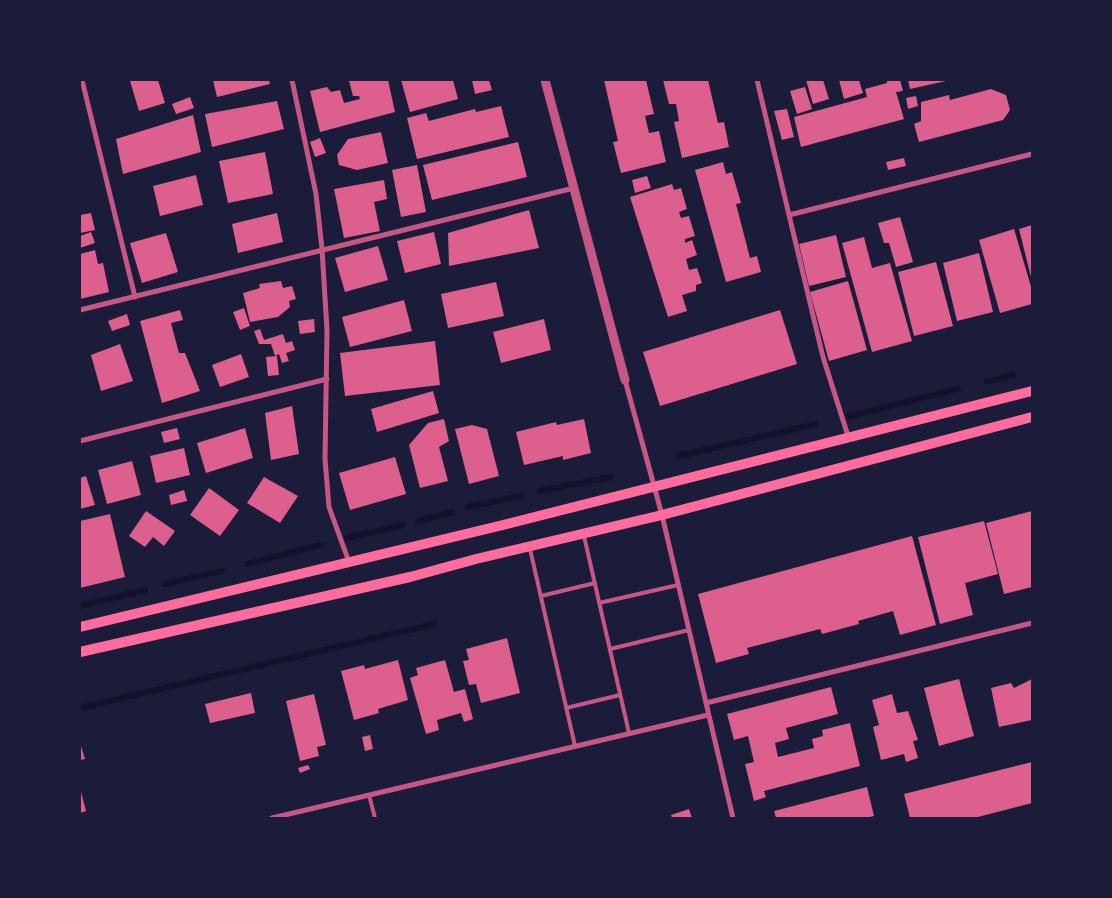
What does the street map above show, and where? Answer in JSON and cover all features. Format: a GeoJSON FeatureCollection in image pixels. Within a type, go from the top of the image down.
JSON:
{"type":"FeatureCollection","features":[{"type":"Feature","properties":{"kind":"main road"},"geometry":{"type":"LineString","coordinates":[[80,628],[849,439],[1032,391]]}},
{"type":"Feature","properties":{"kind":"main road"},"geometry":{"type":"LineString","coordinates":[[80,652],[410,577],[662,515],[1032,417]]}},
{"type":"Feature","properties":{"kind":"street"},"geometry":{"type":"LineString","coordinates":[[82,80],[135,297]]}},
{"type":"Feature","properties":{"kind":"street"},"geometry":{"type":"LineString","coordinates":[[292,80],[316,194],[322,249],[327,330],[325,459],[329,507],[348,562]]}},
{"type":"Feature","properties":{"kind":"street"},"geometry":{"type":"LineString","coordinates":[[545,80],[662,515],[732,818]]}},
{"type":"Feature","properties":{"kind":"street"},"geometry":{"type":"LineString","coordinates":[[757,80],[823,358],[849,439]]}},
{"type":"Feature","properties":{"kind":"street"},"geometry":{"type":"LineString","coordinates":[[789,215],[1032,154]]}},
{"type":"Feature","properties":{"kind":"street"},"geometry":{"type":"LineString","coordinates":[[80,310],[574,188]]}},
{"type":"Feature","properties":{"kind":"street"},"geometry":{"type":"LineString","coordinates":[[80,441],[327,379]]}},
{"type":"Feature","properties":{"kind":"street"},"geometry":{"type":"LineString","coordinates":[[706,703],[1032,623]]}},
{"type":"Feature","properties":{"kind":"street"},"geometry":{"type":"LineString","coordinates":[[272,818],[708,715]]}},
{"type":"Feature","properties":{"kind":"lane"},"geometry":{"type":"LineString","coordinates":[[584,534],[629,733]]}},
{"type":"Feature","properties":{"kind":"lane"},"geometry":{"type":"LineString","coordinates":[[529,547],[575,746]]}},
{"type":"Feature","properties":{"kind":"lane"},"geometry":{"type":"LineString","coordinates":[[540,596],[595,583]]}},
{"type":"Feature","properties":{"kind":"lane"},"geometry":{"type":"LineString","coordinates":[[599,603],[678,585]]}},
{"type":"Feature","properties":{"kind":"lane"},"geometry":{"type":"LineString","coordinates":[[610,649],[689,630]]}},
{"type":"Feature","properties":{"kind":"lane"},"geometry":{"type":"LineString","coordinates":[[566,708],[620,695]]}},
{"type":"Feature","properties":{"kind":"lane"},"geometry":{"type":"LineString","coordinates":[[369,795],[375,818]]}},
{"type":"Feature","properties":{"kind":"building"},"geometry":{"type":"Polygon","coordinates":[[[158,80],[165,103],[139,111],[130,81],[158,80]]]}},
{"type":"Feature","properties":{"kind":"building"},"geometry":{"type":"Polygon","coordinates":[[[213,80],[269,80],[270,84],[217,97],[213,80]]]}},
{"type":"Feature","properties":{"kind":"building"},"geometry":{"type":"Polygon","coordinates":[[[388,80],[395,112],[320,132],[310,91],[327,87],[331,92],[340,90],[344,103],[360,99],[359,96],[353,96],[349,81],[388,80]]]}},
{"type":"Feature","properties":{"kind":"building"},"geometry":{"type":"Polygon","coordinates":[[[401,80],[453,80],[458,99],[410,112],[401,80]]]}},
{"type":"Feature","properties":{"kind":"building"},"geometry":{"type":"Polygon","coordinates":[[[472,80],[489,80],[492,90],[475,94],[472,80]]]}},
{"type":"Feature","properties":{"kind":"building"},"geometry":{"type":"Polygon","coordinates":[[[604,80],[646,80],[654,114],[645,116],[649,133],[659,131],[666,162],[621,173],[613,142],[618,141],[604,80]]]}},
{"type":"Feature","properties":{"kind":"building"},"geometry":{"type":"Polygon","coordinates":[[[663,80],[708,80],[718,123],[724,122],[729,147],[682,158],[674,122],[679,121],[676,104],[669,104],[663,80]]]}},
{"type":"Feature","properties":{"kind":"building"},"geometry":{"type":"Polygon","coordinates":[[[806,80],[823,80],[829,99],[813,104],[806,80]]]}},
{"type":"Feature","properties":{"kind":"building"},"geometry":{"type":"Polygon","coordinates":[[[839,80],[859,80],[863,93],[844,99],[839,80]]]}},
{"type":"Feature","properties":{"kind":"building"},"geometry":{"type":"Polygon","coordinates":[[[887,80],[900,80],[903,91],[896,92],[904,119],[801,147],[794,117],[867,97],[865,89],[887,83],[887,80]]]}},
{"type":"Feature","properties":{"kind":"building"},"geometry":{"type":"Polygon","coordinates":[[[908,80],[946,80],[946,81],[910,89],[908,80]]]}},
{"type":"Feature","properties":{"kind":"building"},"geometry":{"type":"Polygon","coordinates":[[[805,87],[812,109],[797,114],[790,91],[805,87]]]}},
{"type":"Feature","properties":{"kind":"building"},"geometry":{"type":"Polygon","coordinates":[[[991,89],[1006,95],[1010,110],[1003,120],[919,142],[914,124],[921,121],[921,102],[949,95],[950,100],[991,89]]]}},
{"type":"Feature","properties":{"kind":"building"},"geometry":{"type":"Polygon","coordinates":[[[916,96],[918,106],[908,109],[906,98],[916,96]]]}},
{"type":"Feature","properties":{"kind":"building"},"geometry":{"type":"Polygon","coordinates":[[[190,97],[194,108],[176,114],[172,104],[190,97]]]}},
{"type":"Feature","properties":{"kind":"building"},"geometry":{"type":"Polygon","coordinates":[[[277,101],[284,129],[212,147],[205,114],[277,101]]]}},
{"type":"Feature","properties":{"kind":"building"},"geometry":{"type":"Polygon","coordinates":[[[501,106],[509,137],[417,159],[407,118],[426,113],[429,121],[475,109],[476,112],[501,106]]]}},
{"type":"Feature","properties":{"kind":"building"},"geometry":{"type":"Polygon","coordinates":[[[787,109],[794,137],[782,140],[774,111],[787,109]]]}},
{"type":"Feature","properties":{"kind":"building"},"geometry":{"type":"Polygon","coordinates":[[[193,115],[201,152],[123,174],[116,139],[193,115]]]}},
{"type":"Feature","properties":{"kind":"building"},"geometry":{"type":"Polygon","coordinates":[[[381,132],[388,163],[357,170],[339,165],[337,155],[348,139],[381,132]]]}},
{"type":"Feature","properties":{"kind":"building"},"geometry":{"type":"Polygon","coordinates":[[[320,138],[326,153],[315,157],[310,142],[320,138]]]}},
{"type":"Feature","properties":{"kind":"building"},"geometry":{"type":"Polygon","coordinates":[[[518,142],[527,177],[432,200],[423,165],[518,142]]]}},
{"type":"Feature","properties":{"kind":"building"},"geometry":{"type":"Polygon","coordinates":[[[265,152],[273,194],[228,203],[219,161],[265,152]]]}},
{"type":"Feature","properties":{"kind":"building"},"geometry":{"type":"Polygon","coordinates":[[[904,158],[906,166],[888,170],[886,162],[904,158]]]}},
{"type":"Feature","properties":{"kind":"building"},"geometry":{"type":"Polygon","coordinates":[[[723,162],[726,174],[732,172],[741,203],[736,204],[750,258],[757,256],[761,272],[726,282],[695,170],[723,162]]]}},
{"type":"Feature","properties":{"kind":"building"},"geometry":{"type":"Polygon","coordinates":[[[417,165],[426,212],[401,217],[392,170],[417,165]]]}},
{"type":"Feature","properties":{"kind":"building"},"geometry":{"type":"Polygon","coordinates":[[[196,175],[203,205],[160,216],[153,186],[196,175]]]}},
{"type":"Feature","properties":{"kind":"building"},"geometry":{"type":"Polygon","coordinates":[[[647,176],[651,188],[635,193],[632,180],[647,176]]]}},
{"type":"Feature","properties":{"kind":"building"},"geometry":{"type":"Polygon","coordinates":[[[384,180],[387,199],[374,202],[380,231],[344,238],[334,189],[384,180]]]}},
{"type":"Feature","properties":{"kind":"building"},"geometry":{"type":"Polygon","coordinates":[[[672,184],[674,190],[681,188],[687,209],[679,212],[681,218],[689,216],[695,236],[685,239],[685,243],[692,240],[697,255],[686,259],[689,270],[697,268],[702,283],[696,285],[696,291],[682,295],[687,311],[668,317],[630,197],[672,184]]]}},
{"type":"Feature","properties":{"kind":"building"},"geometry":{"type":"Polygon","coordinates":[[[529,210],[539,248],[449,266],[448,233],[529,210]]]}},
{"type":"Feature","properties":{"kind":"building"},"geometry":{"type":"Polygon","coordinates":[[[91,213],[95,230],[80,233],[80,215],[91,213]]]}},
{"type":"Feature","properties":{"kind":"building"},"geometry":{"type":"Polygon","coordinates":[[[277,213],[283,242],[238,253],[232,224],[277,213]]]}},
{"type":"Feature","properties":{"kind":"building"},"geometry":{"type":"Polygon","coordinates":[[[900,217],[913,262],[896,267],[889,243],[884,243],[878,223],[900,217]]]}},
{"type":"Feature","properties":{"kind":"building"},"geometry":{"type":"Polygon","coordinates":[[[1032,225],[1032,277],[1031,277],[1019,229],[1032,225]]]}},
{"type":"Feature","properties":{"kind":"building"},"geometry":{"type":"Polygon","coordinates":[[[1014,229],[1032,290],[1032,304],[1000,313],[979,240],[1014,229]]]}},
{"type":"Feature","properties":{"kind":"building"},"geometry":{"type":"Polygon","coordinates":[[[91,232],[95,243],[80,248],[80,236],[91,232]]]}},
{"type":"Feature","properties":{"kind":"building"},"geometry":{"type":"Polygon","coordinates":[[[434,232],[441,264],[405,273],[397,241],[434,232]]]}},
{"type":"Feature","properties":{"kind":"building"},"geometry":{"type":"Polygon","coordinates":[[[166,233],[178,272],[142,283],[130,243],[166,233]]]}},
{"type":"Feature","properties":{"kind":"building"},"geometry":{"type":"Polygon","coordinates":[[[836,235],[846,277],[809,286],[799,244],[836,235]]]}},
{"type":"Feature","properties":{"kind":"building"},"geometry":{"type":"Polygon","coordinates":[[[864,237],[872,268],[890,263],[912,341],[872,352],[842,243],[864,237]]]}},
{"type":"Feature","properties":{"kind":"building"},"geometry":{"type":"Polygon","coordinates":[[[378,246],[388,280],[345,292],[335,258],[378,246]]]}},
{"type":"Feature","properties":{"kind":"building"},"geometry":{"type":"Polygon","coordinates":[[[95,250],[98,264],[103,263],[109,292],[80,299],[80,254],[95,250]]]}},
{"type":"Feature","properties":{"kind":"building"},"geometry":{"type":"Polygon","coordinates":[[[979,253],[993,312],[957,321],[943,263],[979,253]]]}},
{"type":"Feature","properties":{"kind":"building"},"geometry":{"type":"Polygon","coordinates":[[[936,262],[953,326],[914,336],[898,272],[936,262]]]}},
{"type":"Feature","properties":{"kind":"building"},"geometry":{"type":"Polygon","coordinates":[[[281,281],[283,288],[292,286],[296,299],[289,301],[290,307],[278,317],[250,322],[243,293],[260,288],[259,284],[281,281]]]}},
{"type":"Feature","properties":{"kind":"building"},"geometry":{"type":"Polygon","coordinates":[[[848,281],[867,350],[829,361],[810,292],[848,281]]]}},
{"type":"Feature","properties":{"kind":"building"},"geometry":{"type":"Polygon","coordinates":[[[496,282],[504,316],[448,328],[441,294],[496,282]]]}},
{"type":"Feature","properties":{"kind":"building"},"geometry":{"type":"Polygon","coordinates":[[[404,300],[412,331],[350,347],[342,317],[404,300]]]}},
{"type":"Feature","properties":{"kind":"building"},"geometry":{"type":"Polygon","coordinates":[[[244,308],[250,326],[240,330],[233,312],[244,308]]]}},
{"type":"Feature","properties":{"kind":"building"},"geometry":{"type":"Polygon","coordinates":[[[180,310],[183,320],[171,323],[179,353],[185,353],[200,391],[162,403],[140,321],[180,310]]]}},
{"type":"Feature","properties":{"kind":"building"},"geometry":{"type":"Polygon","coordinates":[[[780,310],[797,364],[660,406],[643,352],[780,310]]]}},
{"type":"Feature","properties":{"kind":"building"},"geometry":{"type":"Polygon","coordinates":[[[127,314],[130,325],[112,331],[108,321],[127,314]]]}},
{"type":"Feature","properties":{"kind":"building"},"geometry":{"type":"Polygon","coordinates":[[[314,319],[315,332],[300,334],[298,321],[314,319]]]}},
{"type":"Feature","properties":{"kind":"building"},"geometry":{"type":"Polygon","coordinates":[[[544,319],[551,350],[501,363],[493,332],[544,319]]]}},
{"type":"Feature","properties":{"kind":"building"},"geometry":{"type":"Polygon","coordinates":[[[260,329],[264,340],[283,334],[286,343],[292,341],[295,350],[286,353],[289,361],[282,363],[279,354],[275,356],[271,344],[259,344],[254,331],[260,329]]]}},
{"type":"Feature","properties":{"kind":"building"},"geometry":{"type":"Polygon","coordinates":[[[435,341],[440,385],[345,396],[340,353],[435,341]]]}},
{"type":"Feature","properties":{"kind":"building"},"geometry":{"type":"Polygon","coordinates":[[[120,344],[133,381],[101,391],[91,355],[120,344]]]}},
{"type":"Feature","properties":{"kind":"building"},"geometry":{"type":"Polygon","coordinates":[[[241,354],[249,377],[220,387],[212,365],[241,354]]]}},
{"type":"Feature","properties":{"kind":"building"},"geometry":{"type":"Polygon","coordinates":[[[277,356],[279,375],[268,376],[266,357],[277,356]]]}},
{"type":"Feature","properties":{"kind":"building"},"geometry":{"type":"Polygon","coordinates":[[[433,391],[439,413],[377,432],[371,409],[433,391]]]}},
{"type":"Feature","properties":{"kind":"building"},"geometry":{"type":"Polygon","coordinates":[[[292,406],[299,454],[271,460],[265,413],[292,406]]]}},
{"type":"Feature","properties":{"kind":"building"},"geometry":{"type":"Polygon","coordinates":[[[444,419],[449,441],[439,447],[448,481],[420,488],[409,445],[428,423],[444,419]]]}},
{"type":"Feature","properties":{"kind":"building"},"geometry":{"type":"Polygon","coordinates":[[[584,419],[591,453],[563,460],[563,456],[524,465],[516,432],[556,422],[557,425],[584,419]]]}},
{"type":"Feature","properties":{"kind":"building"},"geometry":{"type":"Polygon","coordinates":[[[472,425],[487,429],[499,476],[469,484],[455,429],[472,425]]]}},
{"type":"Feature","properties":{"kind":"building"},"geometry":{"type":"Polygon","coordinates":[[[177,428],[180,439],[164,443],[161,432],[177,428]]]}},
{"type":"Feature","properties":{"kind":"building"},"geometry":{"type":"Polygon","coordinates":[[[245,428],[253,458],[206,473],[197,443],[245,428]]]}},
{"type":"Feature","properties":{"kind":"building"},"geometry":{"type":"Polygon","coordinates":[[[184,448],[190,475],[156,483],[150,456],[184,448]]]}},
{"type":"Feature","properties":{"kind":"building"},"geometry":{"type":"Polygon","coordinates":[[[395,457],[406,494],[350,510],[339,473],[395,457]]]}},
{"type":"Feature","properties":{"kind":"building"},"geometry":{"type":"Polygon","coordinates":[[[132,461],[141,495],[107,504],[98,470],[132,461]]]}},
{"type":"Feature","properties":{"kind":"building"},"geometry":{"type":"Polygon","coordinates":[[[86,476],[95,505],[80,509],[80,478],[86,476]]]}},
{"type":"Feature","properties":{"kind":"building"},"geometry":{"type":"Polygon","coordinates":[[[264,477],[298,496],[280,523],[247,503],[264,477]]]}},
{"type":"Feature","properties":{"kind":"building"},"geometry":{"type":"Polygon","coordinates":[[[209,488],[239,510],[220,536],[190,515],[209,488]]]}},
{"type":"Feature","properties":{"kind":"building"},"geometry":{"type":"Polygon","coordinates":[[[184,490],[187,501],[171,505],[169,495],[184,490]]]}},
{"type":"Feature","properties":{"kind":"building"},"geometry":{"type":"Polygon","coordinates":[[[146,511],[175,531],[164,546],[153,537],[145,547],[129,536],[146,511]]]}},
{"type":"Feature","properties":{"kind":"building"},"geometry":{"type":"Polygon","coordinates":[[[1032,511],[1032,587],[1004,594],[986,523],[1032,511]]]}},
{"type":"Feature","properties":{"kind":"building"},"geometry":{"type":"Polygon","coordinates":[[[110,514],[125,577],[80,588],[80,521],[110,514]]]}},
{"type":"Feature","properties":{"kind":"building"},"geometry":{"type":"Polygon","coordinates":[[[984,521],[998,574],[965,583],[973,615],[940,624],[918,537],[984,521]]]}},
{"type":"Feature","properties":{"kind":"building"},"geometry":{"type":"Polygon","coordinates":[[[912,536],[936,625],[900,635],[893,611],[858,621],[859,624],[822,634],[820,629],[747,648],[749,654],[716,663],[698,594],[912,536]]]}},
{"type":"Feature","properties":{"kind":"building"},"geometry":{"type":"Polygon","coordinates":[[[507,638],[520,693],[481,703],[476,684],[469,685],[463,661],[469,660],[466,649],[507,638]]]}},
{"type":"Feature","properties":{"kind":"building"},"geometry":{"type":"Polygon","coordinates":[[[398,660],[408,700],[378,709],[379,713],[354,720],[341,671],[364,665],[365,669],[398,660]]]}},
{"type":"Feature","properties":{"kind":"building"},"geometry":{"type":"Polygon","coordinates":[[[445,660],[454,692],[465,689],[473,719],[464,722],[461,713],[437,720],[439,730],[426,734],[410,678],[418,675],[416,668],[445,660]]]}},
{"type":"Feature","properties":{"kind":"building"},"geometry":{"type":"Polygon","coordinates":[[[959,679],[974,736],[939,746],[924,688],[959,679]]]}},
{"type":"Feature","properties":{"kind":"building"},"geometry":{"type":"Polygon","coordinates":[[[1032,679],[1032,720],[999,727],[991,688],[1011,683],[1014,688],[1032,679]]]}},
{"type":"Feature","properties":{"kind":"building"},"geometry":{"type":"Polygon","coordinates":[[[831,687],[838,714],[786,728],[789,739],[775,743],[778,757],[814,748],[812,739],[823,736],[822,730],[850,723],[860,766],[764,791],[766,797],[754,801],[745,764],[754,762],[748,736],[734,740],[727,714],[831,687]]]}},
{"type":"Feature","properties":{"kind":"building"},"geometry":{"type":"Polygon","coordinates":[[[251,693],[255,713],[210,723],[205,704],[251,693]]]}},
{"type":"Feature","properties":{"kind":"building"},"geometry":{"type":"Polygon","coordinates":[[[314,694],[326,745],[317,747],[319,756],[300,761],[286,701],[314,694]]]}},
{"type":"Feature","properties":{"kind":"building"},"geometry":{"type":"Polygon","coordinates":[[[892,694],[897,713],[908,711],[918,740],[913,741],[918,758],[906,762],[904,754],[881,760],[873,727],[879,725],[872,700],[892,694]]]}},
{"type":"Feature","properties":{"kind":"building"},"geometry":{"type":"Polygon","coordinates":[[[370,735],[373,749],[365,751],[362,737],[370,735]]]}},
{"type":"Feature","properties":{"kind":"building"},"geometry":{"type":"Polygon","coordinates":[[[80,743],[85,759],[80,760],[80,743]]]}},
{"type":"Feature","properties":{"kind":"building"},"geometry":{"type":"Polygon","coordinates":[[[1032,762],[1032,803],[974,818],[910,818],[904,794],[1032,762]]]}},
{"type":"Feature","properties":{"kind":"building"},"geometry":{"type":"Polygon","coordinates":[[[308,765],[310,769],[300,773],[298,768],[308,765]]]}},
{"type":"Feature","properties":{"kind":"building"},"geometry":{"type":"Polygon","coordinates":[[[867,787],[874,816],[865,818],[776,818],[774,811],[867,787]]]}},
{"type":"Feature","properties":{"kind":"building"},"geometry":{"type":"Polygon","coordinates":[[[80,788],[86,811],[80,813],[80,788]]]}},
{"type":"Feature","properties":{"kind":"building"},"geometry":{"type":"Polygon","coordinates":[[[689,809],[692,818],[672,818],[671,815],[689,809]]]}},
{"type":"Feature","properties":{"kind":"waterway"},"geometry":{"type":"LineString","coordinates":[[987,382],[1013,375]]}},
{"type":"Feature","properties":{"kind":"waterway"},"geometry":{"type":"LineString","coordinates":[[847,417],[958,389]]}},
{"type":"Feature","properties":{"kind":"waterway"},"geometry":{"type":"LineString","coordinates":[[679,456],[816,424]]}},
{"type":"Feature","properties":{"kind":"waterway"},"geometry":{"type":"LineString","coordinates":[[540,491],[611,477]]}},
{"type":"Feature","properties":{"kind":"waterway"},"geometry":{"type":"LineString","coordinates":[[468,507],[521,496]]}},
{"type":"Feature","properties":{"kind":"waterway"},"geometry":{"type":"LineString","coordinates":[[418,521],[452,512]]}},
{"type":"Feature","properties":{"kind":"waterway"},"geometry":{"type":"LineString","coordinates":[[347,538],[403,525]]}},
{"type":"Feature","properties":{"kind":"waterway"},"geometry":{"type":"LineString","coordinates":[[247,564],[320,545]]}},
{"type":"Feature","properties":{"kind":"waterway"},"geometry":{"type":"LineString","coordinates":[[165,584],[222,571]]}},
{"type":"Feature","properties":{"kind":"waterway"},"geometry":{"type":"LineString","coordinates":[[80,606],[145,590]]}},
{"type":"Feature","properties":{"kind":"waterway"},"geometry":{"type":"LineString","coordinates":[[80,708],[434,624]]}}]}
